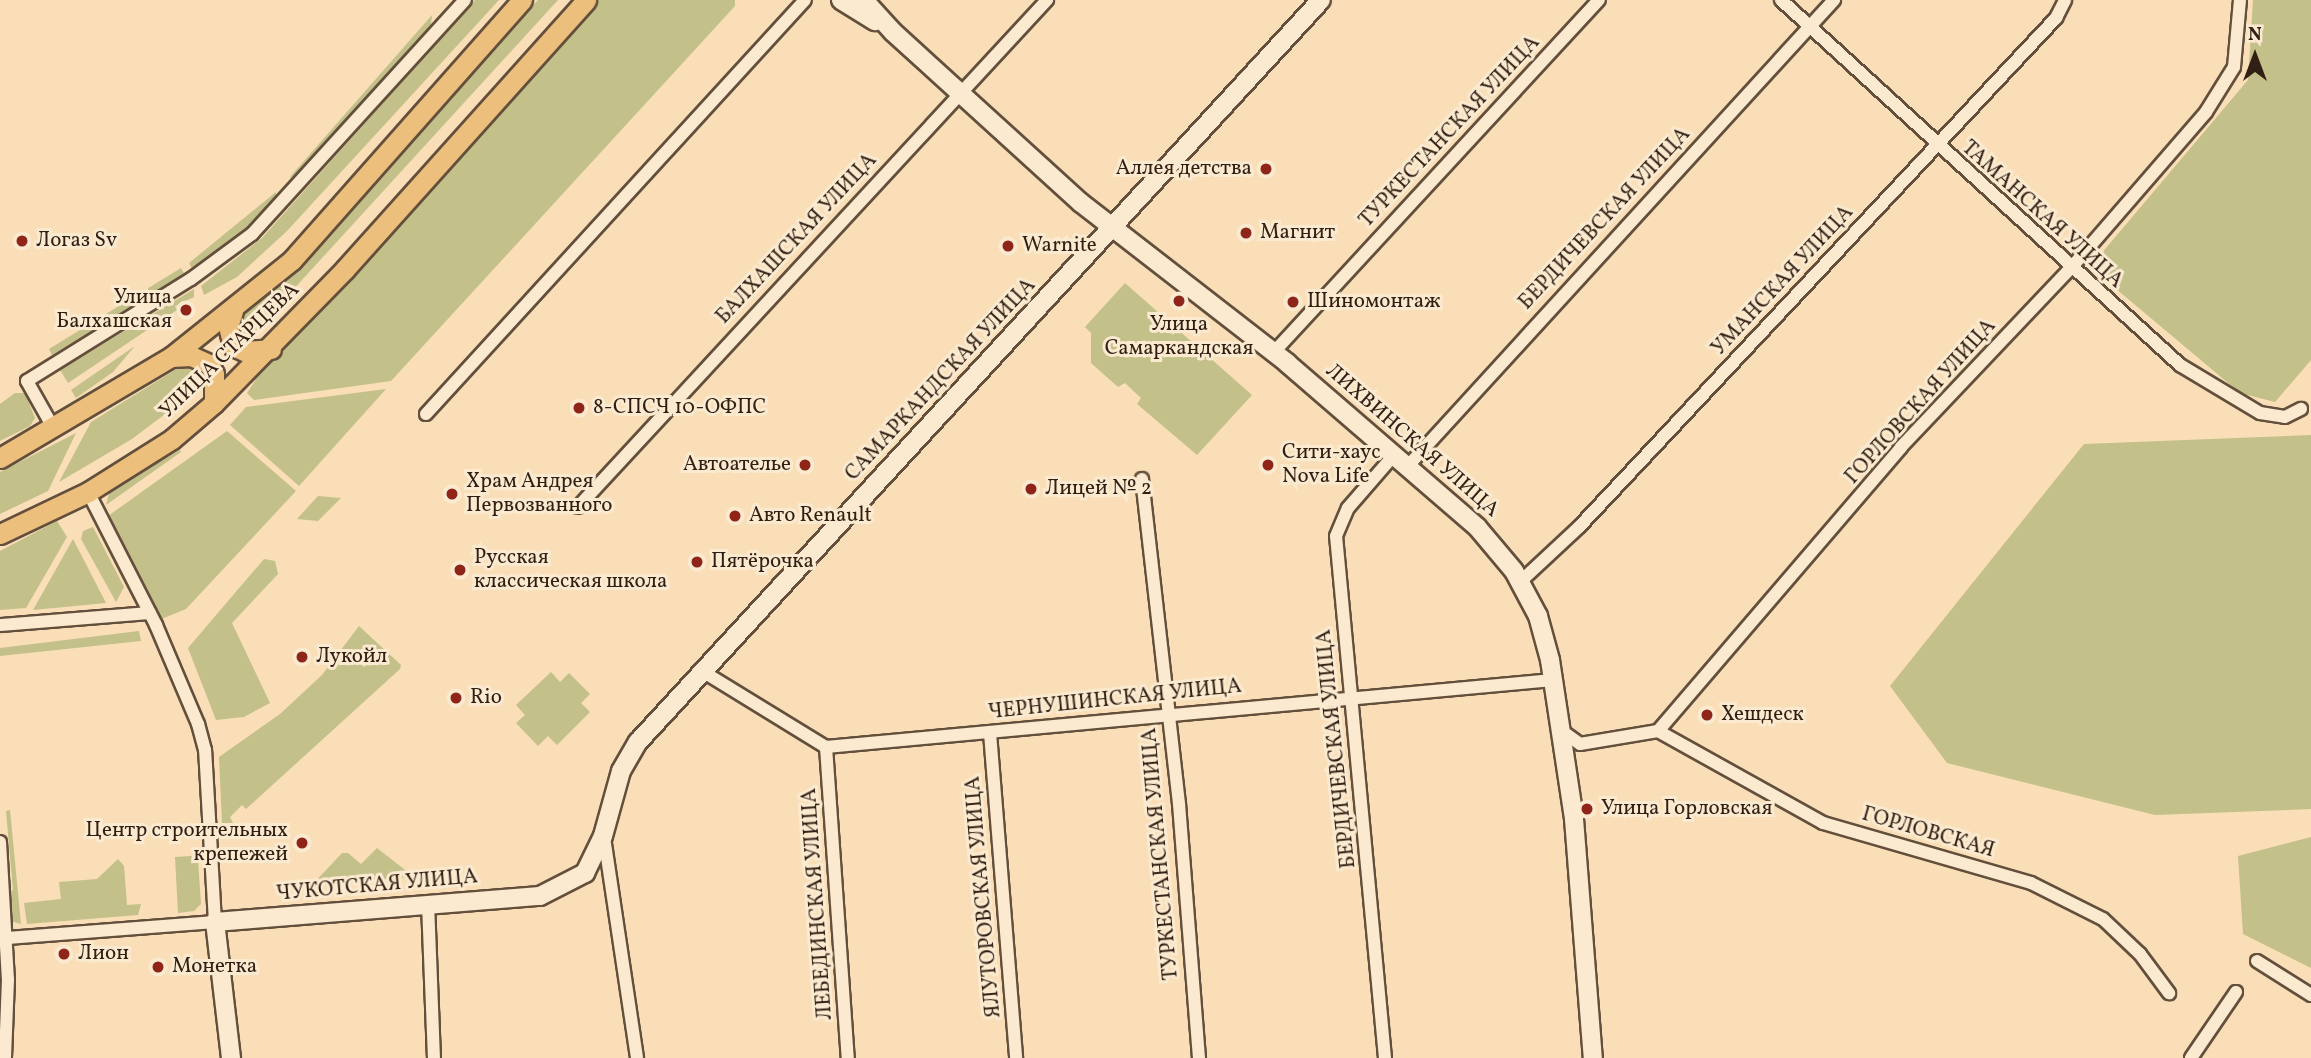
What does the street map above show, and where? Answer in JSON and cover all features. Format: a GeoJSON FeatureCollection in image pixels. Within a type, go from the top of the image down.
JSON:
{"type":"FeatureCollection","features":[{"type":"Feature","properties":{"kind":"main road","name":"УЛИЦА СТАРЦЕВА"},"geometry":{"type":"LineString","coordinates":[[0,458],[54,429],[172,357],[233,311],[292,260],[522,0]]}},
{"type":"Feature","properties":{"kind":"main road","name":"УЛИЦА СТАРЦЕВА"},"geometry":{"type":"LineString","coordinates":[[0,534],[88,492],[172,439],[214,403],[271,348],[586,0]]}},
{"type":"Feature","properties":{"kind":"main road"},"geometry":{"type":"LineString","coordinates":[[841,0],[893,32]]}},
{"type":"Feature","properties":{"kind":"main road"},"geometry":{"type":"LineString","coordinates":[[864,0],[893,32]]}},
{"type":"Feature","properties":{"kind":"main road","name":"САМАРКАНДСКАЯ УЛИЦА"},"geometry":{"type":"LineString","coordinates":[[650,729],[1321,0]]}},
{"type":"Feature","properties":{"kind":"main road","name":"ЛИХВИНСКАЯ УЛИЦА"},"geometry":{"type":"LineString","coordinates":[[893,32],[1112,227],[1274,352],[1401,461],[1486,536],[1521,581],[1542,629],[1553,680],[1558,728],[1573,811],[1593,1058]]}},
{"type":"Feature","properties":{"kind":"main road"},"geometry":{"type":"LineString","coordinates":[[233,311],[228,326],[233,346],[244,351],[271,348]]}},
{"type":"Feature","properties":{"kind":"main road"},"geometry":{"type":"LineString","coordinates":[[172,357],[191,356],[209,364],[214,374],[214,403]]}},
{"type":"Feature","properties":{"kind":"main road","name":"ЧУКОТСКАЯ УЛИЦА"},"geometry":{"type":"LineString","coordinates":[[215,922],[540,896],[585,873],[604,836],[621,771],[650,729]]}},
{"type":"Feature","properties":{"kind":"main road"},"geometry":{"type":"LineString","coordinates":[[215,922],[231,1058]]}},
{"type":"Feature","properties":{"kind":"street"},"geometry":{"type":"LineString","coordinates":[[54,429],[27,381],[191,279],[252,234],[465,0]]}},
{"type":"Feature","properties":{"kind":"street"},"geometry":{"type":"LineString","coordinates":[[426,414],[805,0]]}},
{"type":"Feature","properties":{"kind":"street","name":"БАЛХАШСКАЯ УЛИЦА"},"geometry":{"type":"LineString","coordinates":[[578,507],[1047,0]]}},
{"type":"Feature","properties":{"kind":"street","name":"ТУРКЕСТАНСКАЯ УЛИЦА"},"geometry":{"type":"LineString","coordinates":[[1274,352],[1598,0]]}},
{"type":"Feature","properties":{"kind":"street","name":"ТАМАНСКАЯ УЛИЦА"},"geometry":{"type":"LineString","coordinates":[[1781,0],[1936,146],[2179,365],[2260,413],[2285,416],[2301,409]]}},
{"type":"Feature","properties":{"kind":"street","name":"БЕРДИЧЕВСКАЯ УЛИЦА"},"geometry":{"type":"LineString","coordinates":[[1385,1058],[1336,536],[1348,508],[1401,461],[1834,0]]}},
{"type":"Feature","properties":{"kind":"street","name":"УМАНСКАЯ УЛИЦА"},"geometry":{"type":"LineString","coordinates":[[1521,581],[1579,527],[2056,18],[2065,0]]}},
{"type":"Feature","properties":{"kind":"street","name":"ГОРЛОВСКАЯ УЛИЦА"},"geometry":{"type":"LineString","coordinates":[[1658,731],[1901,447],[2071,268],[2206,111],[2234,67],[2240,0]]}},
{"type":"Feature","properties":{"kind":"street","name":"ТУРКЕСТАНСКАЯ УЛИЦА"},"geometry":{"type":"LineString","coordinates":[[1142,479],[1199,1058]]}},
{"type":"Feature","properties":{"kind":"street"},"geometry":{"type":"LineString","coordinates":[[88,492],[150,612],[205,750],[215,922]]}},
{"type":"Feature","properties":{"kind":"street"},"geometry":{"type":"LineString","coordinates":[[0,625],[150,612]]}},
{"type":"Feature","properties":{"kind":"street"},"geometry":{"type":"LineString","coordinates":[[702,671],[826,747]]}},
{"type":"Feature","properties":{"kind":"street","name":"ЧЕРНУШИНСКАЯ УЛИЦА"},"geometry":{"type":"LineString","coordinates":[[826,747],[990,733],[1167,713],[1553,680]]}},
{"type":"Feature","properties":{"kind":"street"},"geometry":{"type":"LineString","coordinates":[[1558,728],[1580,744],[1658,731]]}},
{"type":"Feature","properties":{"kind":"street","name":"ГОРЛОВСКАЯ"},"geometry":{"type":"LineString","coordinates":[[1658,731],[1823,823],[2031,883],[2103,919],[2140,954],[2169,993]]}},
{"type":"Feature","properties":{"kind":"street","name":"ЯЛУТОРОВСКАЯ УЛИЦА"},"geometry":{"type":"LineString","coordinates":[[990,733],[1016,1058]]}},
{"type":"Feature","properties":{"kind":"street","name":"ЛЕБЕДИНСКАЯ УЛИЦА"},"geometry":{"type":"LineString","coordinates":[[826,747],[848,1058]]}},
{"type":"Feature","properties":{"kind":"street"},"geometry":{"type":"LineString","coordinates":[[604,836],[638,1058]]}},
{"type":"Feature","properties":{"kind":"street"},"geometry":{"type":"LineString","coordinates":[[0,842],[3,924],[7,938],[5,1058]]}},
{"type":"Feature","properties":{"kind":"street"},"geometry":{"type":"LineString","coordinates":[[428,903],[434,1058]]}},
{"type":"Feature","properties":{"kind":"street","name":"ЧУКОТСКАЯ УЛИЦА"},"geometry":{"type":"LineString","coordinates":[[7,938],[215,922]]}},
{"type":"Feature","properties":{"kind":"street"},"geometry":{"type":"LineString","coordinates":[[2257,961],[2311,995]]}},
{"type":"Feature","properties":{"kind":"street"},"geometry":{"type":"LineString","coordinates":[[2191,1058],[2236,992]]}},
{"type":"Feature","properties":{"kind":"shaded area"},"geometry":{"type":"Polygon","coordinates":[[[475,0],[499,0],[287,231],[237,277],[204,295],[201,286],[262,238],[475,0]]]}},
{"type":"Feature","properties":{"kind":"shaded area"},"geometry":{"type":"Polygon","coordinates":[[[538,0],[558,0],[248,339],[237,335],[234,320],[334,225],[538,0]]]}},
{"type":"Feature","properties":{"kind":"shaded area"},"geometry":{"type":"Polygon","coordinates":[[[597,0],[735,0],[735,6],[391,381],[254,400],[247,393],[271,356],[597,0]]]}},
{"type":"Feature","properties":{"kind":"shaded area"},"geometry":{"type":"Polygon","coordinates":[[[2253,0],[2311,0],[2311,360],[2275,402],[2240,393],[2090,267],[2248,80],[2253,0]]]}},
{"type":"Feature","properties":{"kind":"shaded area"},"geometry":{"type":"Polygon","coordinates":[[[432,15],[431,25],[303,171],[289,178],[432,15]]]}},
{"type":"Feature","properties":{"kind":"shaded area"},"geometry":{"type":"Polygon","coordinates":[[[276,192],[276,200],[260,217],[193,270],[189,263],[276,192]]]}},
{"type":"Feature","properties":{"kind":"shaded area"},"geometry":{"type":"Polygon","coordinates":[[[181,268],[185,275],[52,355],[49,349],[181,268]]]}},
{"type":"Feature","properties":{"kind":"shaded area"},"geometry":{"type":"Polygon","coordinates":[[[1125,283],[1252,395],[1197,455],[1137,404],[1141,398],[1125,383],[1118,387],[1091,363],[1091,333],[1085,327],[1125,283]]]}},
{"type":"Feature","properties":{"kind":"shaded area"},"geometry":{"type":"Polygon","coordinates":[[[194,289],[194,297],[175,306],[177,310],[68,383],[60,370],[194,289]]]}},
{"type":"Feature","properties":{"kind":"shaded area"},"geometry":{"type":"Polygon","coordinates":[[[135,346],[113,372],[76,398],[71,390],[135,346]]]}},
{"type":"Feature","properties":{"kind":"shaded area"},"geometry":{"type":"Polygon","coordinates":[[[183,365],[197,374],[193,393],[132,439],[59,482],[91,422],[183,365]]]}},
{"type":"Feature","properties":{"kind":"shaded area"},"geometry":{"type":"Polygon","coordinates":[[[386,389],[299,486],[230,425],[246,407],[386,389]]]}},
{"type":"Feature","properties":{"kind":"shaded area"},"geometry":{"type":"Polygon","coordinates":[[[15,393],[25,393],[35,418],[30,426],[0,441],[0,404],[15,393]]]}},
{"type":"Feature","properties":{"kind":"shaded area"},"geometry":{"type":"Polygon","coordinates":[[[227,431],[296,491],[186,609],[159,620],[108,516],[227,431]]]}},
{"type":"Feature","properties":{"kind":"shaded area"},"geometry":{"type":"Polygon","coordinates":[[[76,433],[48,491],[0,514],[0,472],[76,433]]]}},
{"type":"Feature","properties":{"kind":"shaded area"},"geometry":{"type":"Polygon","coordinates":[[[2311,435],[2311,809],[2155,815],[1947,763],[1890,686],[2084,444],[2311,435]]]}},
{"type":"Feature","properties":{"kind":"shaded area"},"geometry":{"type":"Polygon","coordinates":[[[180,450],[181,452],[106,505],[110,490],[180,450]]]}},
{"type":"Feature","properties":{"kind":"shaded area"},"geometry":{"type":"Polygon","coordinates":[[[318,496],[341,498],[318,521],[297,519],[318,496]]]}},
{"type":"Feature","properties":{"kind":"shaded area"},"geometry":{"type":"Polygon","coordinates":[[[57,521],[67,537],[26,608],[0,610],[0,551],[57,521]]]}},
{"type":"Feature","properties":{"kind":"shaded area"},"geometry":{"type":"Polygon","coordinates":[[[93,527],[124,587],[116,602],[81,539],[83,531],[93,527]]]}},
{"type":"Feature","properties":{"kind":"shaded area"},"geometry":{"type":"Polygon","coordinates":[[[73,539],[106,603],[33,610],[73,539]]]}},
{"type":"Feature","properties":{"kind":"shaded area"},"geometry":{"type":"Polygon","coordinates":[[[264,559],[275,561],[278,574],[232,623],[270,703],[244,717],[216,720],[188,648],[264,559]]]}},
{"type":"Feature","properties":{"kind":"shaded area"},"geometry":{"type":"Polygon","coordinates":[[[359,626],[401,665],[400,669],[246,809],[242,805],[230,817],[233,823],[222,823],[219,757],[280,714],[322,675],[359,626]]]}},
{"type":"Feature","properties":{"kind":"shaded area"},"geometry":{"type":"Polygon","coordinates":[[[139,631],[141,641],[0,656],[0,648],[139,631]]]}},
{"type":"Feature","properties":{"kind":"shaded area"},"geometry":{"type":"Polygon","coordinates":[[[551,672],[560,682],[569,673],[590,694],[581,703],[590,712],[557,745],[548,736],[538,746],[516,723],[525,715],[516,705],[551,672]]]}},
{"type":"Feature","properties":{"kind":"shaded area"},"geometry":{"type":"Polygon","coordinates":[[[10,810],[21,924],[10,921],[7,893],[13,890],[6,811],[10,810]]]}},
{"type":"Feature","properties":{"kind":"shaded area"},"geometry":{"type":"Polygon","coordinates":[[[2311,837],[2311,968],[2243,934],[2238,856],[2311,837]]]}},
{"type":"Feature","properties":{"kind":"shaded area"},"geometry":{"type":"Polygon","coordinates":[[[377,848],[409,873],[425,876],[312,885],[342,853],[348,853],[361,864],[377,848]]]}},
{"type":"Feature","properties":{"kind":"shaded area"},"geometry":{"type":"Polygon","coordinates":[[[191,856],[198,861],[201,904],[194,911],[178,913],[175,857],[191,856]]]}},
{"type":"Feature","properties":{"kind":"shaded area"},"geometry":{"type":"Polygon","coordinates":[[[118,859],[124,866],[127,905],[141,904],[138,915],[27,924],[24,903],[61,899],[59,882],[97,879],[118,859]]]}},
{"type":"Feature","properties":{"kind":"place","name":"Аллея детства"},"geometry":{"type":"Point","coordinates":[1266,169]}},
{"type":"Feature","properties":{"kind":"place","name":"Магнит"},"geometry":{"type":"Point","coordinates":[1246,233]}},
{"type":"Feature","properties":{"kind":"place","name":"Логаз Sv"},"geometry":{"type":"Point","coordinates":[22,241]}},
{"type":"Feature","properties":{"kind":"place","name":"Warnite"},"geometry":{"type":"Point","coordinates":[1008,246]}},
{"type":"Feature","properties":{"kind":"place","name":"Улица Самаркандская"},"geometry":{"type":"Point","coordinates":[1179,301]}},
{"type":"Feature","properties":{"kind":"place","name":"Шинoмонтаж"},"geometry":{"type":"Point","coordinates":[1293,302]}},
{"type":"Feature","properties":{"kind":"place","name":"Улица Балхашская"},"geometry":{"type":"Point","coordinates":[186,310]}},
{"type":"Feature","properties":{"kind":"place","name":"8-СПСЧ 10-ОФПС"},"geometry":{"type":"Point","coordinates":[579,408]}},
{"type":"Feature","properties":{"kind":"place","name":"Автоателье"},"geometry":{"type":"Point","coordinates":[805,465]}},
{"type":"Feature","properties":{"kind":"place","name":"Сити-хаус Nova Life"},"geometry":{"type":"Point","coordinates":[1268,465]}},
{"type":"Feature","properties":{"kind":"place","name":"Лицей № 2"},"geometry":{"type":"Point","coordinates":[1031,489]}},
{"type":"Feature","properties":{"kind":"place","name":"Храм Андрея Первозванного"},"geometry":{"type":"Point","coordinates":[452,494]}},
{"type":"Feature","properties":{"kind":"place","name":"Авто Renault"},"geometry":{"type":"Point","coordinates":[735,516]}},
{"type":"Feature","properties":{"kind":"place","name":"Пятёрочка"},"geometry":{"type":"Point","coordinates":[697,562]}},
{"type":"Feature","properties":{"kind":"place","name":"Русская классическая школа"},"geometry":{"type":"Point","coordinates":[460,570]}},
{"type":"Feature","properties":{"kind":"place","name":"Лукойл"},"geometry":{"type":"Point","coordinates":[302,657]}},
{"type":"Feature","properties":{"kind":"place","name":"Rio"},"geometry":{"type":"Point","coordinates":[456,698]}},
{"type":"Feature","properties":{"kind":"place","name":"Хешдеск"},"geometry":{"type":"Point","coordinates":[1707,715]}},
{"type":"Feature","properties":{"kind":"place","name":"Улица Горловская"},"geometry":{"type":"Point","coordinates":[1587,809]}},
{"type":"Feature","properties":{"kind":"place","name":"Центр строительных крепежей"},"geometry":{"type":"Point","coordinates":[302,843]}},
{"type":"Feature","properties":{"kind":"place","name":"Лион"},"geometry":{"type":"Point","coordinates":[64,954]}},
{"type":"Feature","properties":{"kind":"place","name":"Монетка"},"geometry":{"type":"Point","coordinates":[158,967]}}]}
